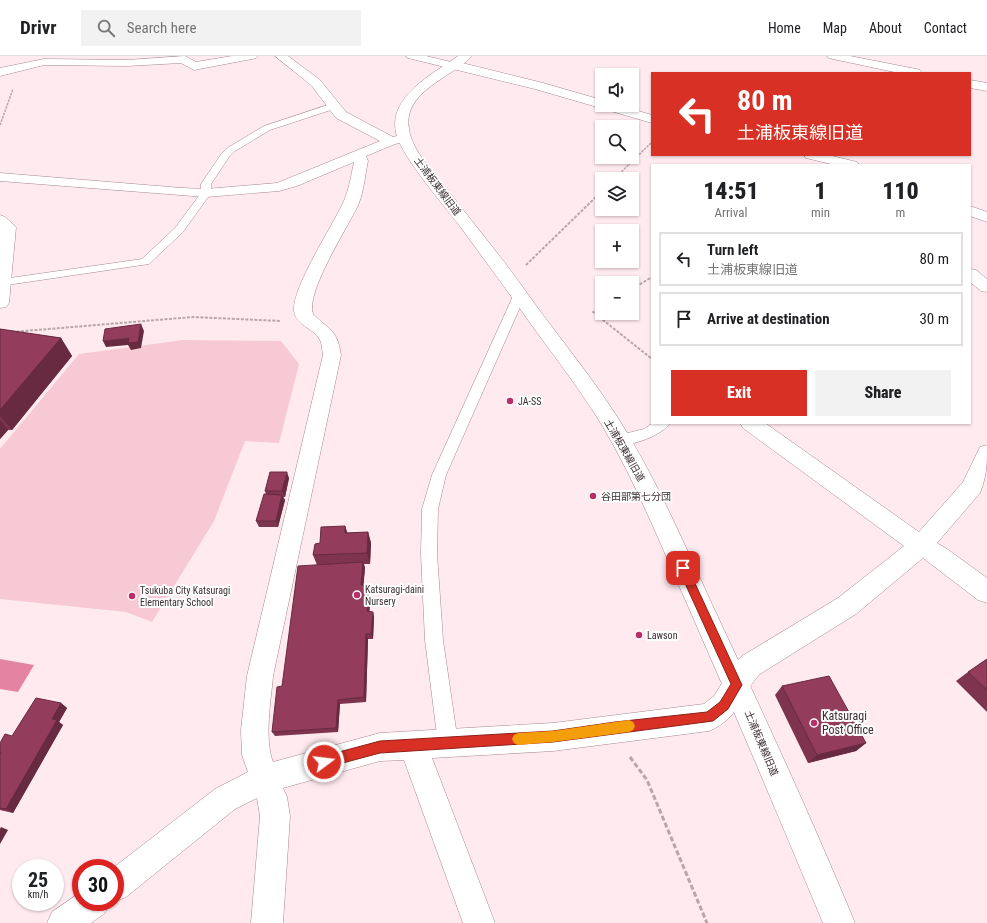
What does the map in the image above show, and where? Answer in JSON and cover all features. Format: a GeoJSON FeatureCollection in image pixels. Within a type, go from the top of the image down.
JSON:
{"type":"FeatureCollection","features":[{"type":"Feature","properties":{"kind":"street"},"geometry":{"type":"LineString","coordinates":[[0,72],[44,62],[127,63],[183,59],[194,66],[252,56]]}},
{"type":"Feature","properties":{"kind":"street"},"geometry":{"type":"LineString","coordinates":[[412,56],[457,62],[651,119]]}},
{"type":"Feature","properties":{"kind":"street"},"geometry":{"type":"LineString","coordinates":[[833,56],[911,72]]}},
{"type":"Feature","properties":{"kind":"street"},"geometry":{"type":"LineString","coordinates":[[288,57],[316,83],[341,115],[398,139]]}},
{"type":"Feature","properties":{"kind":"street","name":"土浦板東線旧道"},"geometry":{"type":"LineString","coordinates":[[457,62],[411,98],[407,103],[401,119],[398,139],[419,163],[507,277],[519,296],[582,379],[621,440],[643,482],[737,685],[839,923]]}},
{"type":"Feature","properties":{"kind":"street"},"geometry":{"type":"LineString","coordinates":[[971,84],[987,88]]}},
{"type":"Feature","properties":{"kind":"street"},"geometry":{"type":"LineString","coordinates":[[0,177],[155,191],[206,193],[254,190],[279,187],[292,183],[398,139]]}},
{"type":"Feature","properties":{"kind":"street"},"geometry":{"type":"LineString","coordinates":[[267,923],[275,816],[272,797],[257,757],[255,730],[260,676],[332,355],[329,339],[321,329],[311,323],[303,313],[303,302],[309,286],[352,201],[361,161],[359,155]]}},
{"type":"Feature","properties":{"kind":"street"},"geometry":{"type":"LineString","coordinates":[[816,156],[849,164]]}},
{"type":"Feature","properties":{"kind":"street"},"geometry":{"type":"LineString","coordinates":[[971,211],[987,217]]}},
{"type":"Feature","properties":{"kind":"street"},"geometry":{"type":"LineString","coordinates":[[0,220],[8,227],[0,303]]}},
{"type":"Feature","properties":{"kind":"street"},"geometry":{"type":"LineString","coordinates":[[971,275],[987,287]]}},
{"type":"Feature","properties":{"kind":"street"},"geometry":{"type":"LineString","coordinates":[[751,424],[921,546],[939,556],[987,592]]}},
{"type":"Feature","properties":{"kind":"street"},"geometry":{"type":"LineString","coordinates":[[124,879],[224,799],[264,779],[380,747],[553,737],[709,717],[724,705],[743,673],[751,665],[847,606],[921,546],[972,487],[987,453]]}},
{"type":"Feature","properties":{"kind":"street"},"geometry":{"type":"LineString","coordinates":[[412,746],[479,923]]}},
{"type":"Feature","properties":{"kind":"lane"},"geometry":{"type":"LineString","coordinates":[[3,283],[145,262],[179,230],[206,193],[206,184],[225,155],[232,149],[267,128],[334,106]]}},
{"type":"Feature","properties":{"kind":"lane"},"geometry":{"type":"LineString","coordinates":[[448,744],[434,640],[429,554],[430,509],[438,475],[484,377],[519,296]]}},
{"type":"Feature","properties":{"kind":"lane"},"geometry":{"type":"LineString","coordinates":[[621,440],[648,432],[660,424]]}},
{"type":"Feature","properties":{"kind":"path"},"geometry":{"type":"LineString","coordinates":[[0,125],[15,85],[27,66]]}},
{"type":"Feature","properties":{"kind":"path"},"geometry":{"type":"LineString","coordinates":[[621,172],[651,143]]}},
{"type":"Feature","properties":{"kind":"path"},"geometry":{"type":"LineString","coordinates":[[507,277],[523,267],[595,198]]}},
{"type":"Feature","properties":{"kind":"path"},"geometry":{"type":"LineString","coordinates":[[639,285],[651,278]]}},
{"type":"Feature","properties":{"kind":"path"},"geometry":{"type":"LineString","coordinates":[[8,332],[192,317],[311,323]]}},
{"type":"Feature","properties":{"kind":"path"},"geometry":{"type":"LineString","coordinates":[[603,320],[651,358]]}},
{"type":"Feature","properties":{"kind":"path"},"geometry":{"type":"LineString","coordinates":[[628,755],[647,780],[707,923]]}},
{"type":"Feature","properties":{"kind":"shaded area"},"geometry":{"type":"Polygon","coordinates":[[[183,340],[281,341],[299,364],[279,443],[245,441],[214,521],[152,622],[126,612],[0,599],[0,449],[79,354],[183,340]]]}},
{"type":"Feature","properties":{"kind":"shaded area"},"geometry":{"type":"Polygon","coordinates":[[[0,659],[34,665],[18,692],[0,689],[0,659]]]}},
{"type":"Feature","properties":{"kind":"building"},"geometry":{"type":"Polygon","coordinates":[[[141,324],[138,342],[128,343],[129,338],[103,341],[105,329],[141,324]]]}},
{"type":"Feature","properties":{"kind":"building"},"geometry":{"type":"Polygon","coordinates":[[[0,329],[61,338],[0,410],[0,329]]]}},
{"type":"Feature","properties":{"kind":"building"},"geometry":{"type":"Polygon","coordinates":[[[270,472],[287,472],[282,491],[265,491],[270,472]]]}},
{"type":"Feature","properties":{"kind":"building"},"geometry":{"type":"Polygon","coordinates":[[[264,494],[282,495],[276,521],[256,521],[264,494]]]}},
{"type":"Feature","properties":{"kind":"building"},"geometry":{"type":"Polygon","coordinates":[[[345,526],[345,533],[368,532],[367,553],[313,555],[315,544],[320,543],[321,527],[345,526]]]}},
{"type":"Feature","properties":{"kind":"building"},"geometry":{"type":"Polygon","coordinates":[[[363,562],[361,585],[370,586],[367,611],[373,612],[371,634],[366,634],[364,697],[338,700],[336,728],[272,732],[277,687],[282,686],[298,566],[363,562]]]}},
{"type":"Feature","properties":{"kind":"building"},"geometry":{"type":"Polygon","coordinates":[[[987,659],[987,690],[968,672],[987,659]]]}},
{"type":"Feature","properties":{"kind":"building"},"geometry":{"type":"Polygon","coordinates":[[[829,676],[866,743],[817,755],[782,686],[829,676]]]}},
{"type":"Feature","properties":{"kind":"building"},"geometry":{"type":"Polygon","coordinates":[[[36,698],[61,703],[52,719],[57,720],[6,809],[0,808],[0,743],[5,734],[12,736],[36,698]]]}},
{"type":"Feature","properties":{"kind":"slow traffic"},"geometry":{"type":"LineString","coordinates":[[518,739],[553,737],[629,726]]}},
{"type":"Feature","properties":{"kind":"place","name":"JA-SS"},"geometry":{"type":"Point","coordinates":[510,401]}},
{"type":"Feature","properties":{"kind":"place","name":"谷田部第七分団"},"geometry":{"type":"Point","coordinates":[593,496]}},
{"type":"Feature","properties":{"kind":"place","name":"Katsuragi-daini Nursery"},"geometry":{"type":"Point","coordinates":[357,595]}},
{"type":"Feature","properties":{"kind":"place","name":"Tsukuba City Katsuragi Elementary School"},"geometry":{"type":"Point","coordinates":[132,596]}},
{"type":"Feature","properties":{"kind":"place","name":"Lawson"},"geometry":{"type":"Point","coordinates":[639,635]}},
{"type":"Feature","properties":{"kind":"place","name":"Katsuragi Post Office"},"geometry":{"type":"Point","coordinates":[814,723]}},
{"type":"Feature","properties":{"kind":"route"},"geometry":{"type":"LineString","coordinates":[[324,762],[380,747],[553,737],[709,717],[724,705],[737,685],[683,568]]}}]}
